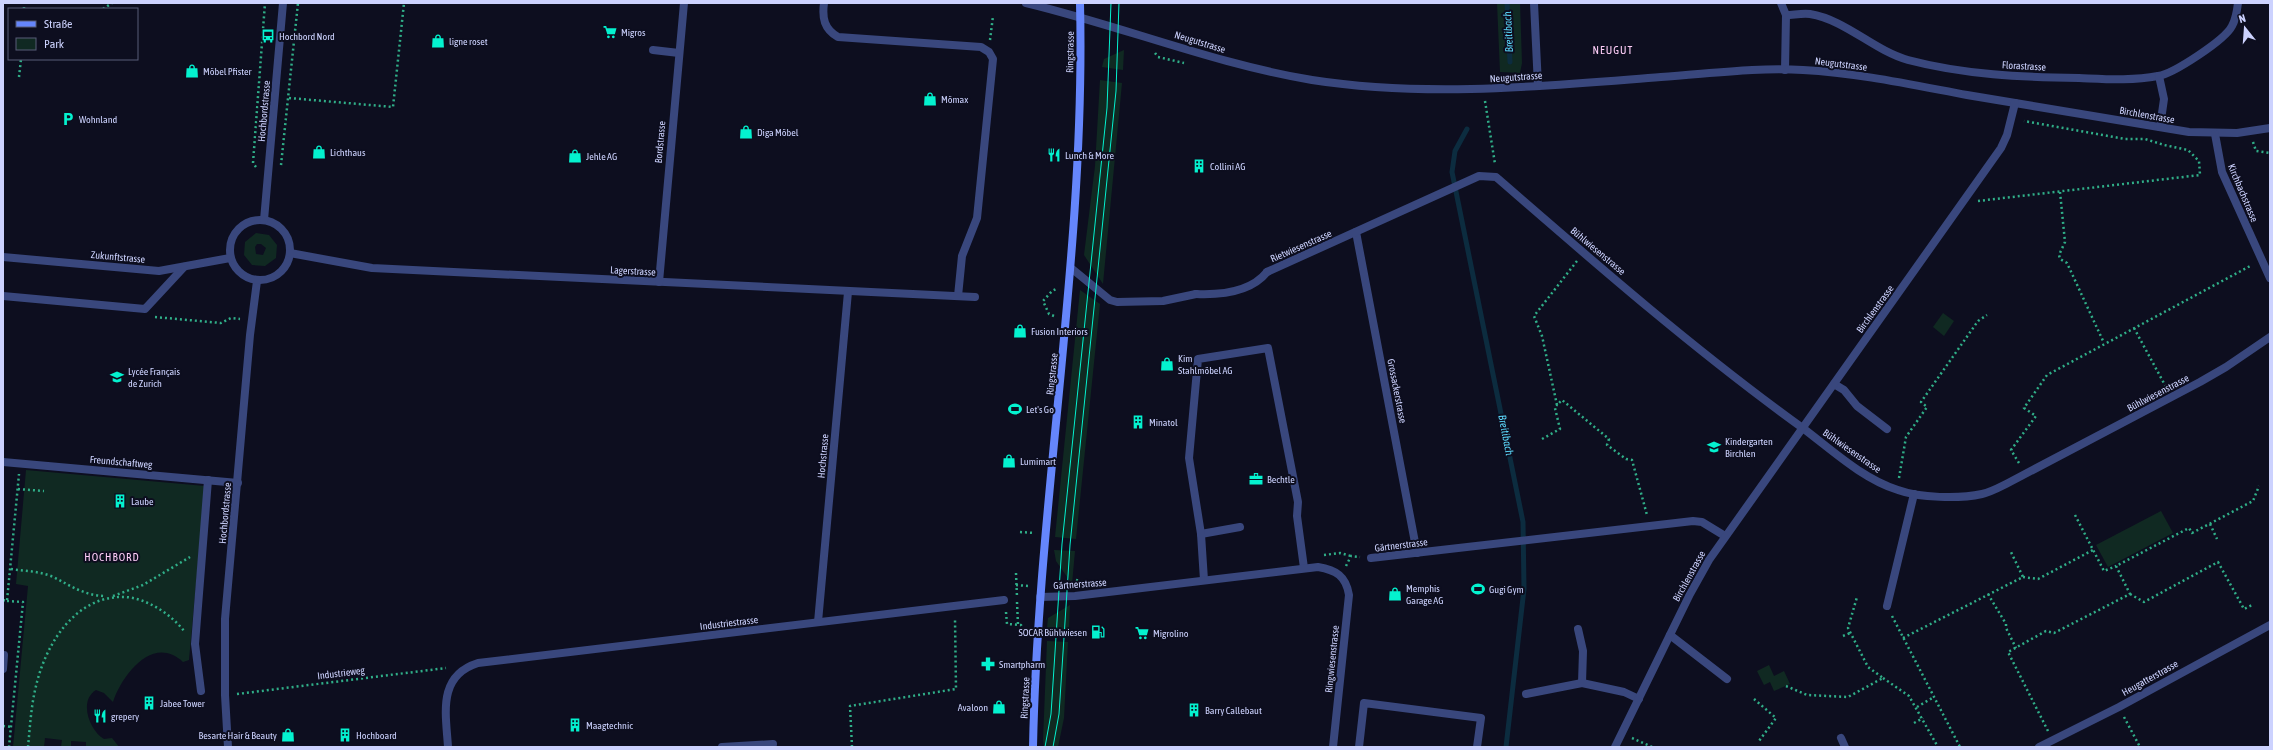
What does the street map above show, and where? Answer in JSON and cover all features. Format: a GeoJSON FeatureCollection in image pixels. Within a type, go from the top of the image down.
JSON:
{"type":"FeatureCollection","features":[{"type":"Feature","properties":{"kind":"main road","name":"Ringstrasse"},"geometry":{"type":"LineString","coordinates":[[1033,747],[1040,597],[1071,268],[1077,175],[1081,17],[1080,3]]}},
{"type":"Feature","properties":{"kind":"street","name":"Hochbordstrasse"},"geometry":{"type":"LineString","coordinates":[[264,220],[283,3]]}},
{"type":"Feature","properties":{"kind":"street","name":"Bordstrasse"},"geometry":{"type":"LineString","coordinates":[[659,282],[684,3]]}},
{"type":"Feature","properties":{"kind":"street"},"geometry":{"type":"LineString","coordinates":[[824,3],[824,23],[830,33],[838,37],[981,47],[989,52],[993,59],[978,218],[962,256],[958,296]]}},
{"type":"Feature","properties":{"kind":"street","name":"Neugutstrasse"},"geometry":{"type":"LineString","coordinates":[[1026,3],[1081,17],[1220,60],[1312,80],[1407,89],[1481,90],[1785,70],[1863,77],[2015,103]]}},
{"type":"Feature","properties":{"kind":"street"},"geometry":{"type":"LineString","coordinates":[[1534,3],[1538,86]]}},
{"type":"Feature","properties":{"kind":"street"},"geometry":{"type":"LineString","coordinates":[[1781,3],[1786,15],[1785,70]]}},
{"type":"Feature","properties":{"kind":"street","name":"Florastrasse"},"geometry":{"type":"LineString","coordinates":[[1786,15],[1808,14],[1823,18],[1835,22],[1883,51],[1908,60],[1966,72],[2011,77],[2126,79],[2159,76],[2222,39],[2232,27],[2237,12],[2238,3]]}},
{"type":"Feature","properties":{"kind":"street"},"geometry":{"type":"LineString","coordinates":[[653,50],[679,53]]}},
{"type":"Feature","properties":{"kind":"street"},"geometry":{"type":"LineString","coordinates":[[2159,76],[2164,99],[2160,127]]}},
{"type":"Feature","properties":{"kind":"street","name":"Birchlenstrasse"},"geometry":{"type":"LineString","coordinates":[[1615,747],[1690,594],[1725,536],[1969,196],[2001,148],[2007,135],[2015,103],[2160,127],[2214,134],[2251,132],[2270,128]]}},
{"type":"Feature","properties":{"kind":"street","name":"Kirchbachstrasse"},"geometry":{"type":"LineString","coordinates":[[2214,134],[2222,172],[2270,278]]}},
{"type":"Feature","properties":{"kind":"street","name":"Rietwiesenstrasse"},"geometry":{"type":"LineString","coordinates":[[1071,268],[1110,300],[1117,302],[1163,301],[1196,294],[1214,295],[1229,292],[1257,282],[1267,272],[1479,176],[1496,177]]}},
{"type":"Feature","properties":{"kind":"street","name":"Bühlwiesenstrasse"},"geometry":{"type":"LineString","coordinates":[[1496,177],[1584,253],[1802,428],[1861,472],[1898,490],[1914,494],[1944,496],[1982,494],[2026,474],[2171,397],[2226,367],[2270,337]]}},
{"type":"Feature","properties":{"kind":"street"},"geometry":{"type":"LineString","coordinates":[[255,220],[264,220],[273,223],[286,235],[290,253],[288,261],[279,274],[265,280],[257,281],[240,273],[230,258],[230,247],[232,237],[238,228],[255,220]]}},
{"type":"Feature","properties":{"kind":"street","name":"Grossackerstrasse"},"geometry":{"type":"LineString","coordinates":[[1356,232],[1417,553]]}},
{"type":"Feature","properties":{"kind":"street","name":"Lagerstrasse"},"geometry":{"type":"LineString","coordinates":[[290,253],[372,268],[976,297]]}},
{"type":"Feature","properties":{"kind":"street","name":"Zukunftstrasse"},"geometry":{"type":"LineString","coordinates":[[3,258],[159,271],[230,258]]}},
{"type":"Feature","properties":{"kind":"street"},"geometry":{"type":"LineString","coordinates":[[3,296],[145,309],[184,267]]}},
{"type":"Feature","properties":{"kind":"street","name":"Hochbordstrasse"},"geometry":{"type":"LineString","coordinates":[[228,747],[225,696],[225,619],[252,319],[257,281]]}},
{"type":"Feature","properties":{"kind":"street","name":"Hochstrasse"},"geometry":{"type":"LineString","coordinates":[[818,622],[848,292]]}},
{"type":"Feature","properties":{"kind":"street"},"geometry":{"type":"LineString","coordinates":[[1204,580],[1201,534],[1189,458],[1198,359],[1268,348],[1298,502],[1297,516],[1304,568]]}},
{"type":"Feature","properties":{"kind":"street"},"geometry":{"type":"LineString","coordinates":[[1834,384],[1844,390],[1857,406],[1888,429]]}},
{"type":"Feature","properties":{"kind":"street","name":"Freundschaftweg"},"geometry":{"type":"LineString","coordinates":[[3,462],[238,484]]}},
{"type":"Feature","properties":{"kind":"street"},"geometry":{"type":"LineString","coordinates":[[201,691],[195,644],[204,547],[208,480]]}},
{"type":"Feature","properties":{"kind":"street"},"geometry":{"type":"LineString","coordinates":[[1887,606],[1914,494]]}},
{"type":"Feature","properties":{"kind":"street","name":"Gärtnerstrasse"},"geometry":{"type":"LineString","coordinates":[[1371,558],[1693,521],[1702,522],[1725,536]]}},
{"type":"Feature","properties":{"kind":"street"},"geometry":{"type":"LineString","coordinates":[[1201,534],[1240,527]]}},
{"type":"Feature","properties":{"kind":"street","name":"Gärtnerstrasse"},"geometry":{"type":"LineString","coordinates":[[1040,597],[1075,596],[1304,568],[1327,568],[1341,574]]}},
{"type":"Feature","properties":{"kind":"street","name":"Ringwiesenstrasse"},"geometry":{"type":"LineString","coordinates":[[1333,747],[1349,595],[1348,588],[1341,574]]}},
{"type":"Feature","properties":{"kind":"street","name":"Industriestrasse"},"geometry":{"type":"LineString","coordinates":[[459,673],[478,663],[1004,600]]}},
{"type":"Feature","properties":{"kind":"street","name":"Heugatterstrasse"},"geometry":{"type":"LineString","coordinates":[[2039,747],[2119,707],[2270,625]]}},
{"type":"Feature","properties":{"kind":"street"},"geometry":{"type":"LineString","coordinates":[[1578,629],[1583,651],[1582,683]]}},
{"type":"Feature","properties":{"kind":"street"},"geometry":{"type":"LineString","coordinates":[[1670,635],[1727,679]]}},
{"type":"Feature","properties":{"kind":"street"},"geometry":{"type":"LineString","coordinates":[[3,669],[4,655]]}},
{"type":"Feature","properties":{"kind":"street"},"geometry":{"type":"LineString","coordinates":[[448,747],[446,699],[450,685],[459,673]]}},
{"type":"Feature","properties":{"kind":"street"},"geometry":{"type":"LineString","coordinates":[[1526,694],[1582,683],[1624,692],[1639,698]]}},
{"type":"Feature","properties":{"kind":"street"},"geometry":{"type":"LineString","coordinates":[[1359,747],[1364,703],[1481,718],[1478,747]]}},
{"type":"Feature","properties":{"kind":"street"},"geometry":{"type":"LineString","coordinates":[[1841,738],[1846,747]]}},
{"type":"Feature","properties":{"kind":"street"},"geometry":{"type":"LineString","coordinates":[[722,747],[773,744]]}},
{"type":"Feature","properties":{"kind":"path"},"geometry":{"type":"LineString","coordinates":[[289,98],[394,108],[404,3]]}},
{"type":"Feature","properties":{"kind":"path"},"geometry":{"type":"LineString","coordinates":[[991,36],[994,16]]}},
{"type":"Feature","properties":{"kind":"path"},"geometry":{"type":"LineString","coordinates":[[19,77],[21,60]]}},
{"type":"Feature","properties":{"kind":"path"},"geometry":{"type":"LineString","coordinates":[[1485,100],[1496,177]]}},
{"type":"Feature","properties":{"kind":"path"},"geometry":{"type":"LineString","coordinates":[[1969,196],[1979,202],[2200,175],[2201,166],[2195,155],[2188,150],[2145,139],[2125,139],[2024,120]]}},
{"type":"Feature","properties":{"kind":"path"},"geometry":{"type":"LineString","coordinates":[[2256,151],[2270,153]]}},
{"type":"Feature","properties":{"kind":"path"},"geometry":{"type":"LineString","coordinates":[[2060,192],[2065,242],[2059,255],[2060,259],[2067,263],[2104,344]]}},
{"type":"Feature","properties":{"kind":"path"},"geometry":{"type":"LineString","coordinates":[[1542,439],[1560,430],[1555,408],[1557,405],[1542,336],[1534,316],[1584,253]]}},
{"type":"Feature","properties":{"kind":"path"},"geometry":{"type":"LineString","coordinates":[[2026,474],[2011,450],[2036,416],[2024,408],[2047,375],[2261,260]]}},
{"type":"Feature","properties":{"kind":"path"},"geometry":{"type":"LineString","coordinates":[[1056,317],[1049,314],[1043,301],[1052,291],[1059,288]]}},
{"type":"Feature","properties":{"kind":"path"},"geometry":{"type":"LineString","coordinates":[[1898,490],[1902,447],[1906,438],[1927,407],[1921,402],[1978,321],[1987,315]]}},
{"type":"Feature","properties":{"kind":"path"},"geometry":{"type":"LineString","coordinates":[[2134,328],[2171,397]]}},
{"type":"Feature","properties":{"kind":"path"},"geometry":{"type":"LineString","coordinates":[[1557,405],[1562,400],[1609,438],[1607,445],[1626,460],[1632,460],[1649,525]]}},
{"type":"Feature","properties":{"kind":"path"},"geometry":{"type":"LineString","coordinates":[[3,600],[7,601],[20,463]]}},
{"type":"Feature","properties":{"kind":"path"},"geometry":{"type":"LineString","coordinates":[[2075,514],[2104,571],[2189,528],[2192,533],[2253,501],[2259,486]]}},
{"type":"Feature","properties":{"kind":"path"},"geometry":{"type":"LineString","coordinates":[[18,489],[44,491]]}},
{"type":"Feature","properties":{"kind":"path"},"geometry":{"type":"LineString","coordinates":[[2210,524],[2217,539]]}},
{"type":"Feature","properties":{"kind":"path"},"geometry":{"type":"LineString","coordinates":[[1020,532],[1034,533]]}},
{"type":"Feature","properties":{"kind":"path"},"geometry":{"type":"LineString","coordinates":[[28,747],[36,686],[50,648],[64,627],[76,613],[92,602],[143,585],[164,574],[204,547]]}},
{"type":"Feature","properties":{"kind":"path"},"geometry":{"type":"LineString","coordinates":[[2010,550],[2023,577]]}},
{"type":"Feature","properties":{"kind":"path"},"geometry":{"type":"LineString","coordinates":[[1903,638],[2023,577],[2038,580],[2093,550]]}},
{"type":"Feature","properties":{"kind":"path","name":"Gärtnerstrasse"},"geometry":{"type":"LineString","coordinates":[[1341,574],[1351,556],[1371,558]]}},
{"type":"Feature","properties":{"kind":"path"},"geometry":{"type":"LineString","coordinates":[[2116,566],[2130,594],[2144,602],[2218,562],[2244,609],[2252,605]]}},
{"type":"Feature","properties":{"kind":"path"},"geometry":{"type":"LineString","coordinates":[[11,569],[39,572],[80,592],[93,596],[130,597],[144,602],[162,611],[179,624],[195,644]]}},
{"type":"Feature","properties":{"kind":"path"},"geometry":{"type":"LineString","coordinates":[[1016,585],[1029,586]]}},
{"type":"Feature","properties":{"kind":"path"},"geometry":{"type":"LineString","coordinates":[[1988,594],[2006,624],[2006,628],[2016,648]]}},
{"type":"Feature","properties":{"kind":"path"},"geometry":{"type":"LineString","coordinates":[[2053,740],[2008,652],[2046,631],[2054,633],[2130,594]]}},
{"type":"Feature","properties":{"kind":"path"},"geometry":{"type":"LineString","coordinates":[[1857,597],[1848,628],[1868,667],[1909,696],[1917,707],[1938,747]]}},
{"type":"Feature","properties":{"kind":"path"},"geometry":{"type":"LineString","coordinates":[[1004,600],[1007,624],[1021,625],[1026,635]]}},
{"type":"Feature","properties":{"kind":"path"},"geometry":{"type":"LineString","coordinates":[[1887,606],[1960,747]]}},
{"type":"Feature","properties":{"kind":"path"},"geometry":{"type":"LineString","coordinates":[[852,747],[850,706],[956,689],[955,607]]}},
{"type":"Feature","properties":{"kind":"path"},"geometry":{"type":"LineString","coordinates":[[1843,636],[1850,633]]}},
{"type":"Feature","properties":{"kind":"path","name":"Industrieweg"},"geometry":{"type":"LineString","coordinates":[[225,696],[448,668],[459,673]]}},
{"type":"Feature","properties":{"kind":"path"},"geometry":{"type":"LineString","coordinates":[[1786,686],[1807,695],[1848,697],[1883,678]]}},
{"type":"Feature","properties":{"kind":"path"},"geometry":{"type":"LineString","coordinates":[[1917,707],[1934,697]]}},
{"type":"Feature","properties":{"kind":"path"},"geometry":{"type":"LineString","coordinates":[[1754,698],[1776,718],[1759,741]]}},
{"type":"Feature","properties":{"kind":"path"},"geometry":{"type":"LineString","coordinates":[[2119,707],[2140,747]]}},
{"type":"Feature","properties":{"kind":"path"},"geometry":{"type":"LineString","coordinates":[[1914,722],[1923,718]]}},
{"type":"Feature","properties":{"kind":"path"},"geometry":{"type":"LineString","coordinates":[[3,726],[12,727]]}},
{"type":"Feature","properties":{"kind":"path"},"geometry":{"type":"LineString","coordinates":[[1622,733],[1652,747]]}},
{"type":"Feature","properties":{"kind":"green space"},"geometry":{"type":"Polygon","coordinates":[[[1497,3],[1520,3],[1522,63],[1520,73],[1500,72],[1497,3]]]}},
{"type":"Feature","properties":{"kind":"green space"},"geometry":{"type":"Polygon","coordinates":[[[1124,50],[1123,70],[1102,67],[1104,59],[1124,50]]]}},
{"type":"Feature","properties":{"kind":"green space"},"geometry":{"type":"Polygon","coordinates":[[[1100,80],[1122,83],[1103,284],[1084,255],[1095,166],[1100,80]]]}},
{"type":"Feature","properties":{"kind":"green space"},"geometry":{"type":"Polygon","coordinates":[[[256,233],[269,235],[277,245],[276,258],[265,266],[252,265],[244,255],[245,242],[256,233]],[[257,244],[255,247],[256,254],[263,255],[266,248],[261,244],[257,244]]]}},
{"type":"Feature","properties":{"kind":"green space"},"geometry":{"type":"Polygon","coordinates":[[[1080,290],[1100,304],[1076,539],[1055,537],[1080,290]]]}},
{"type":"Feature","properties":{"kind":"green space"},"geometry":{"type":"Polygon","coordinates":[[[1943,313],[1954,321],[1944,336],[1933,327],[1943,313]]]}},
{"type":"Feature","properties":{"kind":"green space"},"geometry":{"type":"Polygon","coordinates":[[[26,470],[205,486],[189,660],[183,662],[172,655],[161,653],[150,655],[140,661],[131,670],[117,691],[113,702],[104,693],[96,690],[88,701],[88,716],[94,730],[104,739],[112,738],[119,747],[86,747],[86,742],[71,741],[71,747],[61,747],[62,740],[45,738],[44,747],[13,747],[28,586],[16,584],[26,470]]]}},
{"type":"Feature","properties":{"kind":"green space"},"geometry":{"type":"Polygon","coordinates":[[[2161,511],[2173,533],[2108,567],[2096,545],[2161,511]]]}},
{"type":"Feature","properties":{"kind":"green space"},"geometry":{"type":"Polygon","coordinates":[[[1054,550],[1075,551],[1072,584],[1056,561],[1054,550]]]}},
{"type":"Feature","properties":{"kind":"green space"},"geometry":{"type":"Polygon","coordinates":[[[1070,605],[1069,630],[1047,628],[1048,618],[1070,605]]]}},
{"type":"Feature","properties":{"kind":"green space"},"geometry":{"type":"Polygon","coordinates":[[[1047,641],[1068,642],[1064,718],[1058,747],[1044,747],[1043,740],[1047,641]]]}},
{"type":"Feature","properties":{"kind":"green space"},"geometry":{"type":"Polygon","coordinates":[[[1769,665],[1774,676],[1784,671],[1790,684],[1774,691],[1770,682],[1764,685],[1757,671],[1769,665]]]}},
{"type":"Feature","properties":{"kind":"waterway","name":"Breitibach"},"geometry":{"type":"LineString","coordinates":[[1507,3],[1510,62]]}},
{"type":"Feature","properties":{"kind":"waterway","name":"Breitibach"},"geometry":{"type":"LineString","coordinates":[[1467,129],[1455,151],[1452,172],[1523,522],[1524,589],[1506,747]]}},
{"type":"Feature","properties":{"kind":"tram line"},"geometry":{"type":"LineString","coordinates":[[1045,747],[1051,714],[1062,544],[1107,108],[1111,3]]}},
{"type":"Feature","properties":{"kind":"tram line"},"geometry":{"type":"LineString","coordinates":[[1053,747],[1059,714],[1070,545],[1116,91],[1119,3]]}},
{"type":"Feature","properties":{"kind":"place","name":"Migros"},"geometry":{"type":"Point","coordinates":[610,32]}},
{"type":"Feature","properties":{"kind":"place","name":"Hochbord Nord"},"geometry":{"type":"Point","coordinates":[268,36]}},
{"type":"Feature","properties":{"kind":"place","name":"ligne roset"},"geometry":{"type":"Point","coordinates":[438,41]}},
{"type":"Feature","properties":{"kind":"place","name":"Möbel Pfister"},"geometry":{"type":"Point","coordinates":[192,71]}},
{"type":"Feature","properties":{"kind":"place","name":"Mömax"},"geometry":{"type":"Point","coordinates":[930,99]}},
{"type":"Feature","properties":{"kind":"place","name":"Wohnland"},"geometry":{"type":"Point","coordinates":[68,119]}},
{"type":"Feature","properties":{"kind":"place","name":"Diga Möbel"},"geometry":{"type":"Point","coordinates":[746,132]}},
{"type":"Feature","properties":{"kind":"place","name":"Lichthaus"},"geometry":{"type":"Point","coordinates":[319,152]}},
{"type":"Feature","properties":{"kind":"place","name":"Lunch & More"},"geometry":{"type":"Point","coordinates":[1054,155]}},
{"type":"Feature","properties":{"kind":"place","name":"Jehle AG"},"geometry":{"type":"Point","coordinates":[575,156]}},
{"type":"Feature","properties":{"kind":"place","name":"Collini AG"},"geometry":{"type":"Point","coordinates":[1199,166]}},
{"type":"Feature","properties":{"kind":"place","name":"Fusion Interiors"},"geometry":{"type":"Point","coordinates":[1020,331]}},
{"type":"Feature","properties":{"kind":"place","name":"Kim Stahlmöbel AG"},"geometry":{"type":"Point","coordinates":[1167,364]}},
{"type":"Feature","properties":{"kind":"place","name":"Lycée Français de Zurich"},"geometry":{"type":"Point","coordinates":[117,377]}},
{"type":"Feature","properties":{"kind":"place","name":"Let's Go"},"geometry":{"type":"Point","coordinates":[1015,409]}},
{"type":"Feature","properties":{"kind":"place","name":"Minatol"},"geometry":{"type":"Point","coordinates":[1138,422]}},
{"type":"Feature","properties":{"kind":"place","name":"Kindergarten Birchlen"},"geometry":{"type":"Point","coordinates":[1714,447]}},
{"type":"Feature","properties":{"kind":"place","name":"Lumimart"},"geometry":{"type":"Point","coordinates":[1009,461]}},
{"type":"Feature","properties":{"kind":"place","name":"Bechtle"},"geometry":{"type":"Point","coordinates":[1256,479]}},
{"type":"Feature","properties":{"kind":"place","name":"Laube"},"geometry":{"type":"Point","coordinates":[120,501]}},
{"type":"Feature","properties":{"kind":"place","name":"Gugi Gym"},"geometry":{"type":"Point","coordinates":[1478,589]}},
{"type":"Feature","properties":{"kind":"place","name":"Memphis Garage AG"},"geometry":{"type":"Point","coordinates":[1395,594]}},
{"type":"Feature","properties":{"kind":"place","name":"SOCAR Bühlwiesen"},"geometry":{"type":"Point","coordinates":[1098,632]}},
{"type":"Feature","properties":{"kind":"place","name":"Migrolino"},"geometry":{"type":"Point","coordinates":[1142,633]}},
{"type":"Feature","properties":{"kind":"place","name":"Smartpharm"},"geometry":{"type":"Point","coordinates":[988,664]}},
{"type":"Feature","properties":{"kind":"place","name":"Jabee Tower"},"geometry":{"type":"Point","coordinates":[149,703]}},
{"type":"Feature","properties":{"kind":"place","name":"Avaloon"},"geometry":{"type":"Point","coordinates":[999,707]}},
{"type":"Feature","properties":{"kind":"place","name":"Barry Callebaut"},"geometry":{"type":"Point","coordinates":[1194,710]}},
{"type":"Feature","properties":{"kind":"place","name":"grepery"},"geometry":{"type":"Point","coordinates":[100,716]}},
{"type":"Feature","properties":{"kind":"place","name":"Maagtechnic"},"geometry":{"type":"Point","coordinates":[575,725]}},
{"type":"Feature","properties":{"kind":"place","name":"Besarte Hair & Beauty"},"geometry":{"type":"Point","coordinates":[288,735]}},
{"type":"Feature","properties":{"kind":"place","name":"Hochboard"},"geometry":{"type":"Point","coordinates":[345,735]}},
{"type":"Feature","properties":{"kind":"district","name":"NEUGUT"},"geometry":{"type":"Point","coordinates":[1613,50]}},
{"type":"Feature","properties":{"kind":"district","name":"HOCHBORD"},"geometry":{"type":"Point","coordinates":[112,557]}}]}
